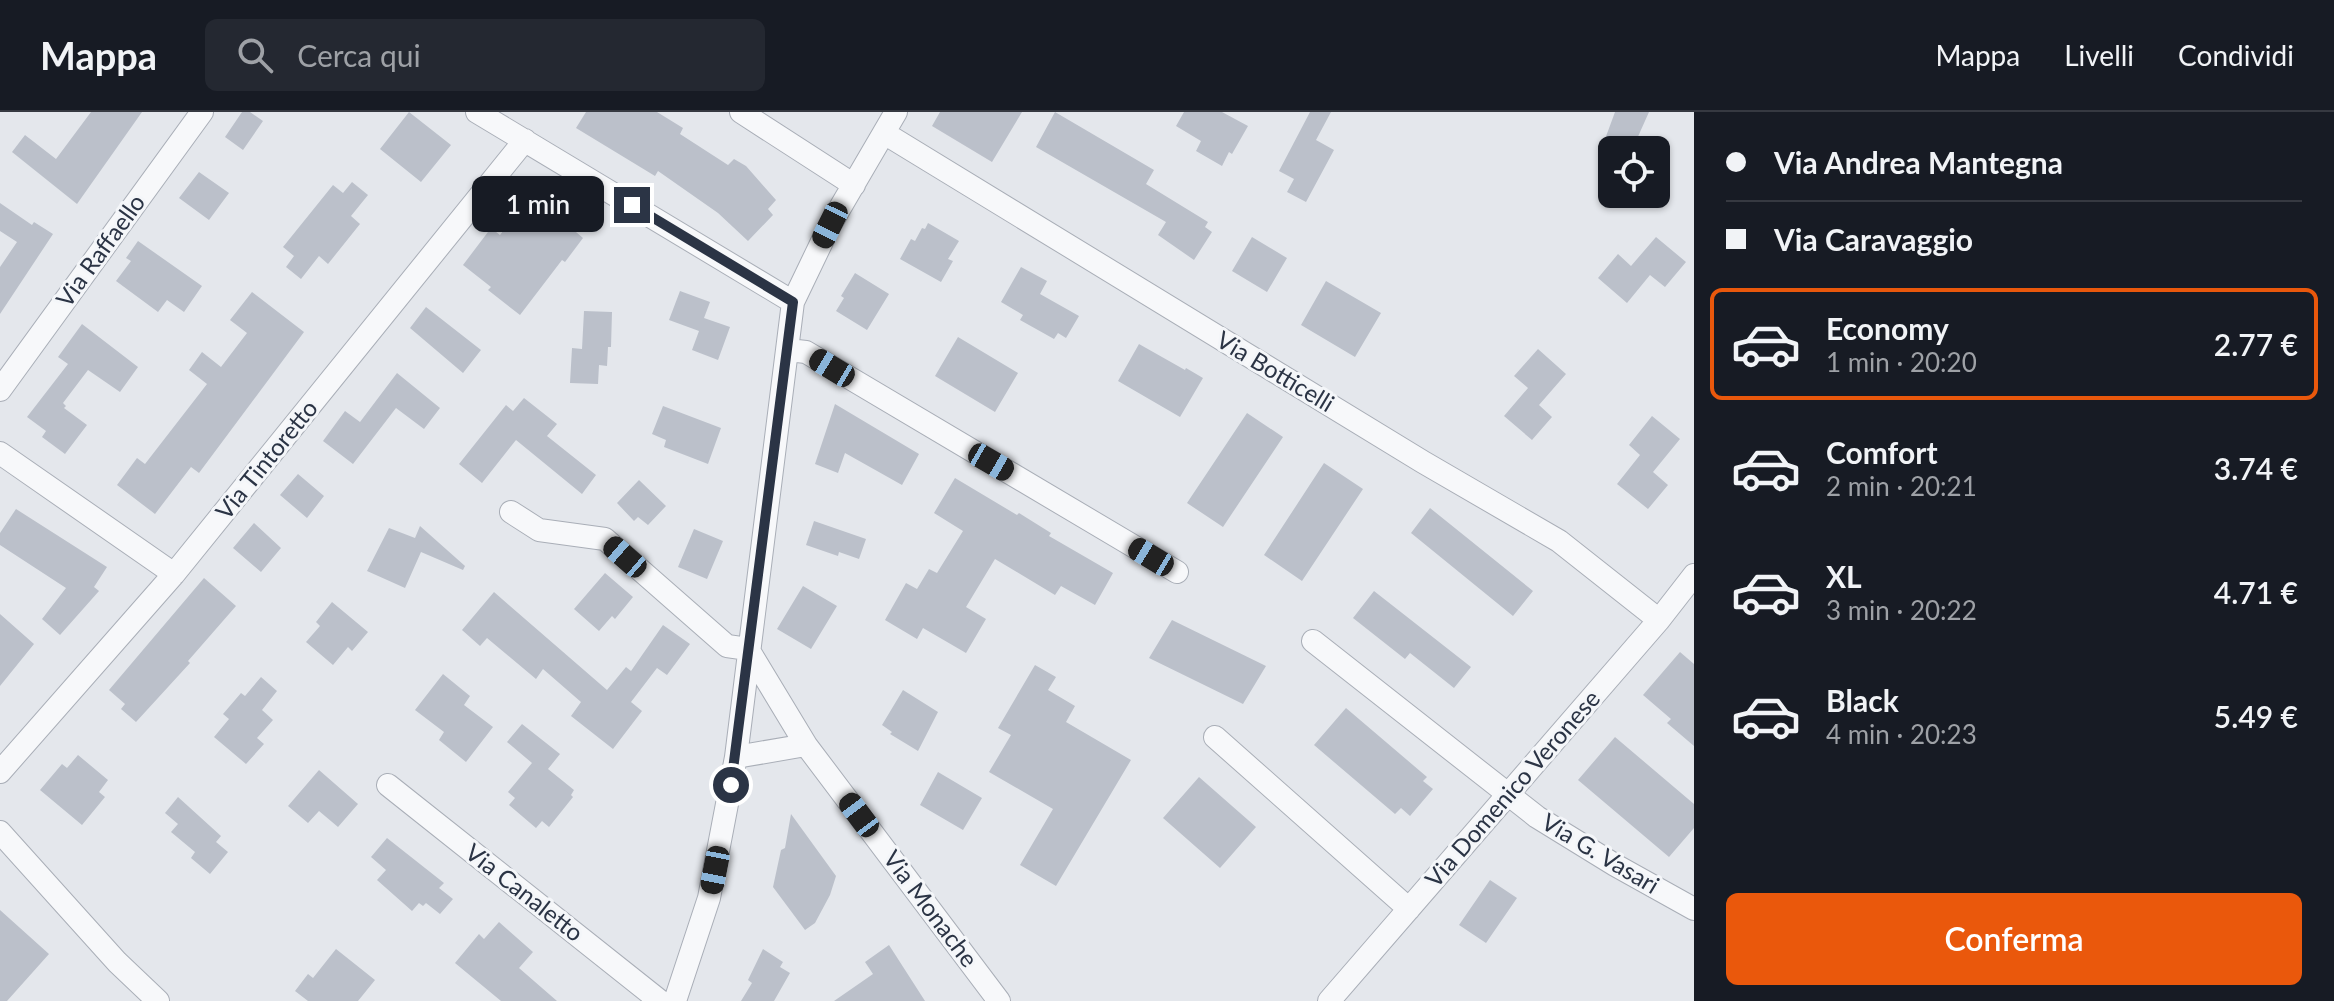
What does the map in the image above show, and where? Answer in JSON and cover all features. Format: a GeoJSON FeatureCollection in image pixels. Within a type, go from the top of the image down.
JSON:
{"type":"FeatureCollection","features":[{"type":"Feature","properties":{"kind":"street","name":"Via Raffaello"},"geometry":{"type":"LineString","coordinates":[[0,390],[202,112]]}},
{"type":"Feature","properties":{"kind":"street"},"geometry":{"type":"LineString","coordinates":[[477,112],[793,302]]}},
{"type":"Feature","properties":{"kind":"street"},"geometry":{"type":"LineString","coordinates":[[741,112],[854,185]]}},
{"type":"Feature","properties":{"kind":"street"},"geometry":{"type":"LineString","coordinates":[[675,1001],[709,898],[736,757],[793,302],[830,225],[896,112]]}},
{"type":"Feature","properties":{"kind":"street","name":"Via Botticelli"},"geometry":{"type":"LineString","coordinates":[[884,133],[1423,462],[1559,541],[1659,620]]}},
{"type":"Feature","properties":{"kind":"street","name":"Via Tintoretto"},"geometry":{"type":"LineString","coordinates":[[0,772],[174,574],[525,140]]}},
{"type":"Feature","properties":{"kind":"street"},"geometry":{"type":"LineString","coordinates":[[788,350],[806,352],[1177,572]]}},
{"type":"Feature","properties":{"kind":"street"},"geometry":{"type":"LineString","coordinates":[[0,453],[174,574]]}},
{"type":"Feature","properties":{"kind":"street"},"geometry":{"type":"LineString","coordinates":[[511,512],[539,530],[605,539],[727,646],[748,649]]}},
{"type":"Feature","properties":{"kind":"street","name":"Via Domenico Veronese"},"geometry":{"type":"LineString","coordinates":[[1329,1001],[1659,620],[1694,575]]}},
{"type":"Feature","properties":{"kind":"street","name":"Via G. Vasari"},"geometry":{"type":"LineString","coordinates":[[1313,641],[1537,817],[1694,909]]}},
{"type":"Feature","properties":{"kind":"street","name":"Via Monache"},"geometry":{"type":"LineString","coordinates":[[748,649],[806,745],[999,1001]]}},
{"type":"Feature","properties":{"kind":"street"},"geometry":{"type":"LineString","coordinates":[[1215,737],[1409,909]]}},
{"type":"Feature","properties":{"kind":"street"},"geometry":{"type":"LineString","coordinates":[[736,757],[806,745]]}},
{"type":"Feature","properties":{"kind":"street","name":"Via Canaletto"},"geometry":{"type":"LineString","coordinates":[[388,785],[660,1001]]}},
{"type":"Feature","properties":{"kind":"street"},"geometry":{"type":"LineString","coordinates":[[0,832],[117,962],[158,1001]]}},
{"type":"Feature","properties":{"kind":"building"},"geometry":{"type":"Polygon","coordinates":[[[91,112],[142,112],[77,204],[12,152],[25,135],[56,159],[91,112]]]}},
{"type":"Feature","properties":{"kind":"building"},"geometry":{"type":"Polygon","coordinates":[[[242,112],[250,112],[263,121],[243,150],[225,137],[242,112]]]}},
{"type":"Feature","properties":{"kind":"building"},"geometry":{"type":"Polygon","coordinates":[[[409,112],[451,145],[421,182],[380,149],[409,112]]]}},
{"type":"Feature","properties":{"kind":"building"},"geometry":{"type":"Polygon","coordinates":[[[586,112],[657,112],[683,128],[680,134],[728,165],[734,159],[746,166],[776,200],[768,209],[773,215],[748,241],[718,213],[658,171],[655,176],[576,128],[586,112]]]}},
{"type":"Feature","properties":{"kind":"building"},"geometry":{"type":"Polygon","coordinates":[[[940,112],[1022,112],[992,162],[932,126],[940,112]]]}},
{"type":"Feature","properties":{"kind":"building"},"geometry":{"type":"Polygon","coordinates":[[[1055,112],[1154,170],[1146,184],[1208,222],[1205,227],[1212,232],[1194,260],[1158,235],[1166,222],[1036,147],[1055,112]]]}},
{"type":"Feature","properties":{"kind":"building"},"geometry":{"type":"Polygon","coordinates":[[[1184,112],[1222,112],[1248,126],[1222,166],[1196,151],[1201,141],[1176,126],[1184,112]]]}},
{"type":"Feature","properties":{"kind":"building"},"geometry":{"type":"Polygon","coordinates":[[[1310,112],[1331,112],[1316,140],[1334,150],[1306,202],[1287,192],[1294,179],[1279,171],[1310,112]]]}},
{"type":"Feature","properties":{"kind":"building"},"geometry":{"type":"Polygon","coordinates":[[[1615,112],[1649,112],[1638,136],[1606,136],[1615,112]]]}},
{"type":"Feature","properties":{"kind":"building"},"geometry":{"type":"Polygon","coordinates":[[[199,172],[229,193],[209,220],[179,198],[199,172]]]}},
{"type":"Feature","properties":{"kind":"building"},"geometry":{"type":"Polygon","coordinates":[[[352,182],[368,195],[351,216],[360,224],[328,264],[319,256],[301,279],[286,267],[294,256],[283,247],[333,185],[343,193],[352,182]]]}},
{"type":"Feature","properties":{"kind":"building"},"geometry":{"type":"Polygon","coordinates":[[[526,201],[543,209],[546,206],[578,230],[576,232],[583,238],[520,315],[463,265],[491,228],[500,235],[526,201]]]}},
{"type":"Feature","properties":{"kind":"building"},"geometry":{"type":"Polygon","coordinates":[[[0,203],[32,225],[34,222],[53,234],[0,314],[0,267],[17,242],[0,231],[0,203]]]}},
{"type":"Feature","properties":{"kind":"building"},"geometry":{"type":"Polygon","coordinates":[[[928,223],[959,241],[948,259],[953,261],[941,282],[900,259],[911,239],[915,241],[928,223]]]}},
{"type":"Feature","properties":{"kind":"building"},"geometry":{"type":"Polygon","coordinates":[[[1252,237],[1287,258],[1267,292],[1232,271],[1252,237]]]}},
{"type":"Feature","properties":{"kind":"building"},"geometry":{"type":"Polygon","coordinates":[[[1656,237],[1686,262],[1665,287],[1650,275],[1627,303],[1598,278],[1618,254],[1631,266],[1656,237]]]}},
{"type":"Feature","properties":{"kind":"building"},"geometry":{"type":"Polygon","coordinates":[[[138,241],[202,286],[184,312],[167,300],[158,312],[116,281],[131,261],[126,258],[138,241]]]}},
{"type":"Feature","properties":{"kind":"building"},"geometry":{"type":"Polygon","coordinates":[[[1021,267],[1047,281],[1040,294],[1079,316],[1066,338],[1058,333],[1054,339],[1020,320],[1023,315],[1001,302],[1021,267]]]}},
{"type":"Feature","properties":{"kind":"building"},"geometry":{"type":"Polygon","coordinates":[[[855,273],[889,294],[867,330],[836,311],[855,273]]]}},
{"type":"Feature","properties":{"kind":"building"},"geometry":{"type":"Polygon","coordinates":[[[1326,281],[1381,313],[1355,357],[1301,325],[1326,281]]]}},
{"type":"Feature","properties":{"kind":"building"},"geometry":{"type":"Polygon","coordinates":[[[680,291],[710,302],[704,318],[730,327],[718,360],[692,350],[699,331],[669,320],[680,291]]]}},
{"type":"Feature","properties":{"kind":"building"},"geometry":{"type":"Polygon","coordinates":[[[252,292],[304,332],[199,473],[191,467],[155,514],[117,485],[137,458],[145,464],[207,384],[189,370],[202,352],[221,367],[247,333],[230,320],[252,292]]]}},
{"type":"Feature","properties":{"kind":"building"},"geometry":{"type":"Polygon","coordinates":[[[426,307],[481,350],[463,373],[410,328],[426,307]]]}},
{"type":"Feature","properties":{"kind":"building"},"geometry":{"type":"Polygon","coordinates":[[[584,311],[612,312],[611,347],[608,347],[607,366],[599,365],[598,384],[570,383],[572,348],[582,349],[584,311]]]}},
{"type":"Feature","properties":{"kind":"building"},"geometry":{"type":"Polygon","coordinates":[[[82,324],[138,367],[120,392],[88,370],[63,403],[64,408],[87,425],[65,454],[42,437],[46,431],[27,417],[68,364],[58,357],[82,324]]]}},
{"type":"Feature","properties":{"kind":"building"},"geometry":{"type":"Polygon","coordinates":[[[958,337],[1018,373],[995,412],[935,376],[958,337]]]}},
{"type":"Feature","properties":{"kind":"building"},"geometry":{"type":"Polygon","coordinates":[[[1139,344],[1203,378],[1180,417],[1118,381],[1139,344]]]}},
{"type":"Feature","properties":{"kind":"building"},"geometry":{"type":"Polygon","coordinates":[[[1538,349],[1566,374],[1539,405],[1552,417],[1532,440],[1504,416],[1528,388],[1514,376],[1538,349]]]}},
{"type":"Feature","properties":{"kind":"building"},"geometry":{"type":"Polygon","coordinates":[[[397,373],[440,408],[424,429],[396,408],[353,464],[323,441],[345,411],[360,422],[397,373]]]}},
{"type":"Feature","properties":{"kind":"building"},"geometry":{"type":"Polygon","coordinates":[[[524,398],[557,424],[547,436],[596,475],[582,494],[516,440],[482,483],[459,464],[506,405],[513,411],[524,398]]]}},
{"type":"Feature","properties":{"kind":"building"},"geometry":{"type":"Polygon","coordinates":[[[835,404],[919,454],[902,485],[845,453],[838,473],[815,464],[835,404]]]}},
{"type":"Feature","properties":{"kind":"building"},"geometry":{"type":"Polygon","coordinates":[[[663,406],[721,428],[708,464],[664,447],[666,440],[652,434],[663,406]]]}},
{"type":"Feature","properties":{"kind":"building"},"geometry":{"type":"Polygon","coordinates":[[[1247,413],[1283,437],[1223,527],[1187,503],[1247,413]]]}},
{"type":"Feature","properties":{"kind":"building"},"geometry":{"type":"Polygon","coordinates":[[[1652,416],[1680,439],[1653,472],[1668,485],[1648,509],[1617,484],[1640,455],[1629,445],[1652,416]]]}},
{"type":"Feature","properties":{"kind":"building"},"geometry":{"type":"Polygon","coordinates":[[[1324,463],[1363,489],[1302,581],[1264,555],[1324,463]]]}},
{"type":"Feature","properties":{"kind":"building"},"geometry":{"type":"Polygon","coordinates":[[[298,474],[324,496],[307,518],[280,495],[298,474]]]}},
{"type":"Feature","properties":{"kind":"building"},"geometry":{"type":"Polygon","coordinates":[[[955,478],[1017,515],[1019,513],[1051,533],[1049,536],[1113,573],[1095,605],[1061,586],[1055,595],[995,559],[966,607],[986,619],[966,653],[923,628],[917,639],[885,620],[906,583],[917,589],[929,569],[937,573],[963,531],[934,513],[955,478]]]}},
{"type":"Feature","properties":{"kind":"building"},"geometry":{"type":"Polygon","coordinates":[[[639,480],[666,506],[648,525],[638,517],[634,521],[617,503],[639,480]]]}},
{"type":"Feature","properties":{"kind":"building"},"geometry":{"type":"Polygon","coordinates":[[[1430,508],[1533,591],[1513,616],[1411,533],[1430,508]]]}},
{"type":"Feature","properties":{"kind":"building"},"geometry":{"type":"Polygon","coordinates":[[[16,509],[107,567],[94,587],[99,591],[60,635],[42,619],[66,588],[0,545],[0,533],[16,509]]]}},
{"type":"Feature","properties":{"kind":"building"},"geometry":{"type":"Polygon","coordinates":[[[814,521],[866,539],[859,559],[839,552],[838,556],[806,545],[814,521]]]}},
{"type":"Feature","properties":{"kind":"building"},"geometry":{"type":"Polygon","coordinates":[[[254,523],[281,548],[261,572],[233,548],[254,523]]]}},
{"type":"Feature","properties":{"kind":"building"},"geometry":{"type":"Polygon","coordinates":[[[420,526],[465,566],[463,570],[421,552],[405,588],[367,571],[389,528],[415,538],[420,526]]]}},
{"type":"Feature","properties":{"kind":"building"},"geometry":{"type":"Polygon","coordinates":[[[694,529],[723,541],[707,579],[678,567],[694,529]]]}},
{"type":"Feature","properties":{"kind":"building"},"geometry":{"type":"Polygon","coordinates":[[[605,573],[633,597],[615,619],[612,616],[599,631],[574,609],[605,573]]]}},
{"type":"Feature","properties":{"kind":"building"},"geometry":{"type":"Polygon","coordinates":[[[204,578],[236,606],[136,722],[121,709],[125,704],[109,690],[204,578]]]}},
{"type":"Feature","properties":{"kind":"building"},"geometry":{"type":"Polygon","coordinates":[[[803,586],[837,606],[811,649],[777,629],[803,586]]]}},
{"type":"Feature","properties":{"kind":"building"},"geometry":{"type":"Polygon","coordinates":[[[1374,591],[1471,667],[1454,688],[1410,653],[1405,659],[1353,618],[1374,591]]]}},
{"type":"Feature","properties":{"kind":"building"},"geometry":{"type":"Polygon","coordinates":[[[494,592],[607,690],[626,667],[631,671],[663,625],[690,644],[667,675],[657,668],[631,702],[642,711],[613,749],[571,716],[581,702],[543,669],[536,679],[487,638],[480,646],[462,630],[494,592]]]}},
{"type":"Feature","properties":{"kind":"building"},"geometry":{"type":"Polygon","coordinates":[[[332,602],[368,632],[352,651],[348,647],[333,665],[306,642],[320,626],[316,622],[332,602]]]}},
{"type":"Feature","properties":{"kind":"building"},"geometry":{"type":"Polygon","coordinates":[[[0,614],[34,644],[0,686],[0,614]]]}},
{"type":"Feature","properties":{"kind":"building"},"geometry":{"type":"Polygon","coordinates":[[[1172,620],[1266,666],[1243,704],[1149,658],[1172,620]]]}},
{"type":"Feature","properties":{"kind":"building"},"geometry":{"type":"Polygon","coordinates":[[[1680,652],[1694,664],[1694,746],[1667,723],[1671,719],[1643,695],[1680,652]]]}},
{"type":"Feature","properties":{"kind":"building"},"geometry":{"type":"Polygon","coordinates":[[[1035,665],[1056,677],[1048,690],[1075,706],[1066,722],[1131,760],[1056,886],[1020,865],[1053,809],[989,772],[1011,735],[998,728],[1035,665]]]}},
{"type":"Feature","properties":{"kind":"building"},"geometry":{"type":"Polygon","coordinates":[[[443,674],[470,696],[464,705],[493,727],[466,762],[439,740],[444,732],[415,710],[443,674]]]}},
{"type":"Feature","properties":{"kind":"building"},"geometry":{"type":"Polygon","coordinates":[[[261,677],[277,691],[262,710],[273,720],[257,738],[264,744],[246,764],[214,737],[229,719],[223,714],[241,693],[245,696],[261,677]]]}},
{"type":"Feature","properties":{"kind":"building"},"geometry":{"type":"Polygon","coordinates":[[[903,690],[938,712],[918,751],[890,734],[892,732],[882,725],[903,690]]]}},
{"type":"Feature","properties":{"kind":"building"},"geometry":{"type":"Polygon","coordinates":[[[1346,708],[1427,777],[1423,781],[1433,789],[1410,816],[1401,808],[1395,814],[1314,745],[1346,708]]]}},
{"type":"Feature","properties":{"kind":"building"},"geometry":{"type":"Polygon","coordinates":[[[522,724],[560,754],[548,769],[574,790],[573,797],[549,827],[542,821],[536,828],[509,805],[515,798],[508,792],[532,763],[507,742],[522,724]]]}},
{"type":"Feature","properties":{"kind":"building"},"geometry":{"type":"Polygon","coordinates":[[[1615,737],[1694,804],[1694,828],[1669,857],[1578,780],[1615,737]]]}},
{"type":"Feature","properties":{"kind":"building"},"geometry":{"type":"Polygon","coordinates":[[[78,755],[108,780],[99,792],[105,797],[82,825],[40,790],[62,764],[67,768],[78,755]]]}},
{"type":"Feature","properties":{"kind":"building"},"geometry":{"type":"Polygon","coordinates":[[[319,770],[358,804],[338,827],[319,811],[308,823],[288,806],[319,770]]]}},
{"type":"Feature","properties":{"kind":"building"},"geometry":{"type":"Polygon","coordinates":[[[938,772],[982,798],[963,830],[920,805],[938,772]]]}},
{"type":"Feature","properties":{"kind":"building"},"geometry":{"type":"Polygon","coordinates":[[[1199,777],[1256,827],[1220,868],[1163,818],[1199,777]]]}},
{"type":"Feature","properties":{"kind":"building"},"geometry":{"type":"Polygon","coordinates":[[[178,797],[221,836],[216,842],[228,852],[210,874],[191,858],[195,852],[171,832],[178,824],[165,813],[178,797]]]}},
{"type":"Feature","properties":{"kind":"building"},"geometry":{"type":"Polygon","coordinates":[[[791,814],[836,876],[815,923],[805,930],[773,887],[791,814]]]}},
{"type":"Feature","properties":{"kind":"building"},"geometry":{"type":"Polygon","coordinates":[[[387,838],[444,883],[439,888],[453,899],[440,914],[426,903],[423,906],[419,903],[412,911],[377,880],[386,870],[371,857],[387,838]]]}},
{"type":"Feature","properties":{"kind":"building"},"geometry":{"type":"Polygon","coordinates":[[[1490,880],[1517,898],[1486,943],[1459,925],[1490,880]]]}},
{"type":"Feature","properties":{"kind":"building"},"geometry":{"type":"Polygon","coordinates":[[[0,910],[49,954],[7,1001],[0,1001],[0,910]]]}},
{"type":"Feature","properties":{"kind":"building"},"geometry":{"type":"Polygon","coordinates":[[[499,922],[533,952],[519,968],[557,1001],[501,1001],[455,963],[479,934],[484,939],[499,922]]]}},
{"type":"Feature","properties":{"kind":"building"},"geometry":{"type":"Polygon","coordinates":[[[889,945],[925,1001],[834,1001],[873,974],[865,962],[889,945]]]}},
{"type":"Feature","properties":{"kind":"building"},"geometry":{"type":"Polygon","coordinates":[[[336,949],[375,980],[358,1001],[308,1001],[295,991],[308,974],[313,978],[336,949]]]}},
{"type":"Feature","properties":{"kind":"building"},"geometry":{"type":"Polygon","coordinates":[[[763,949],[783,962],[780,967],[790,973],[774,1001],[741,1001],[752,983],[748,980],[763,949]]]}},
{"type":"Feature","properties":{"kind":"route"},"geometry":{"type":"LineString","coordinates":[[632,205],[793,302],[731,785]]}}]}
